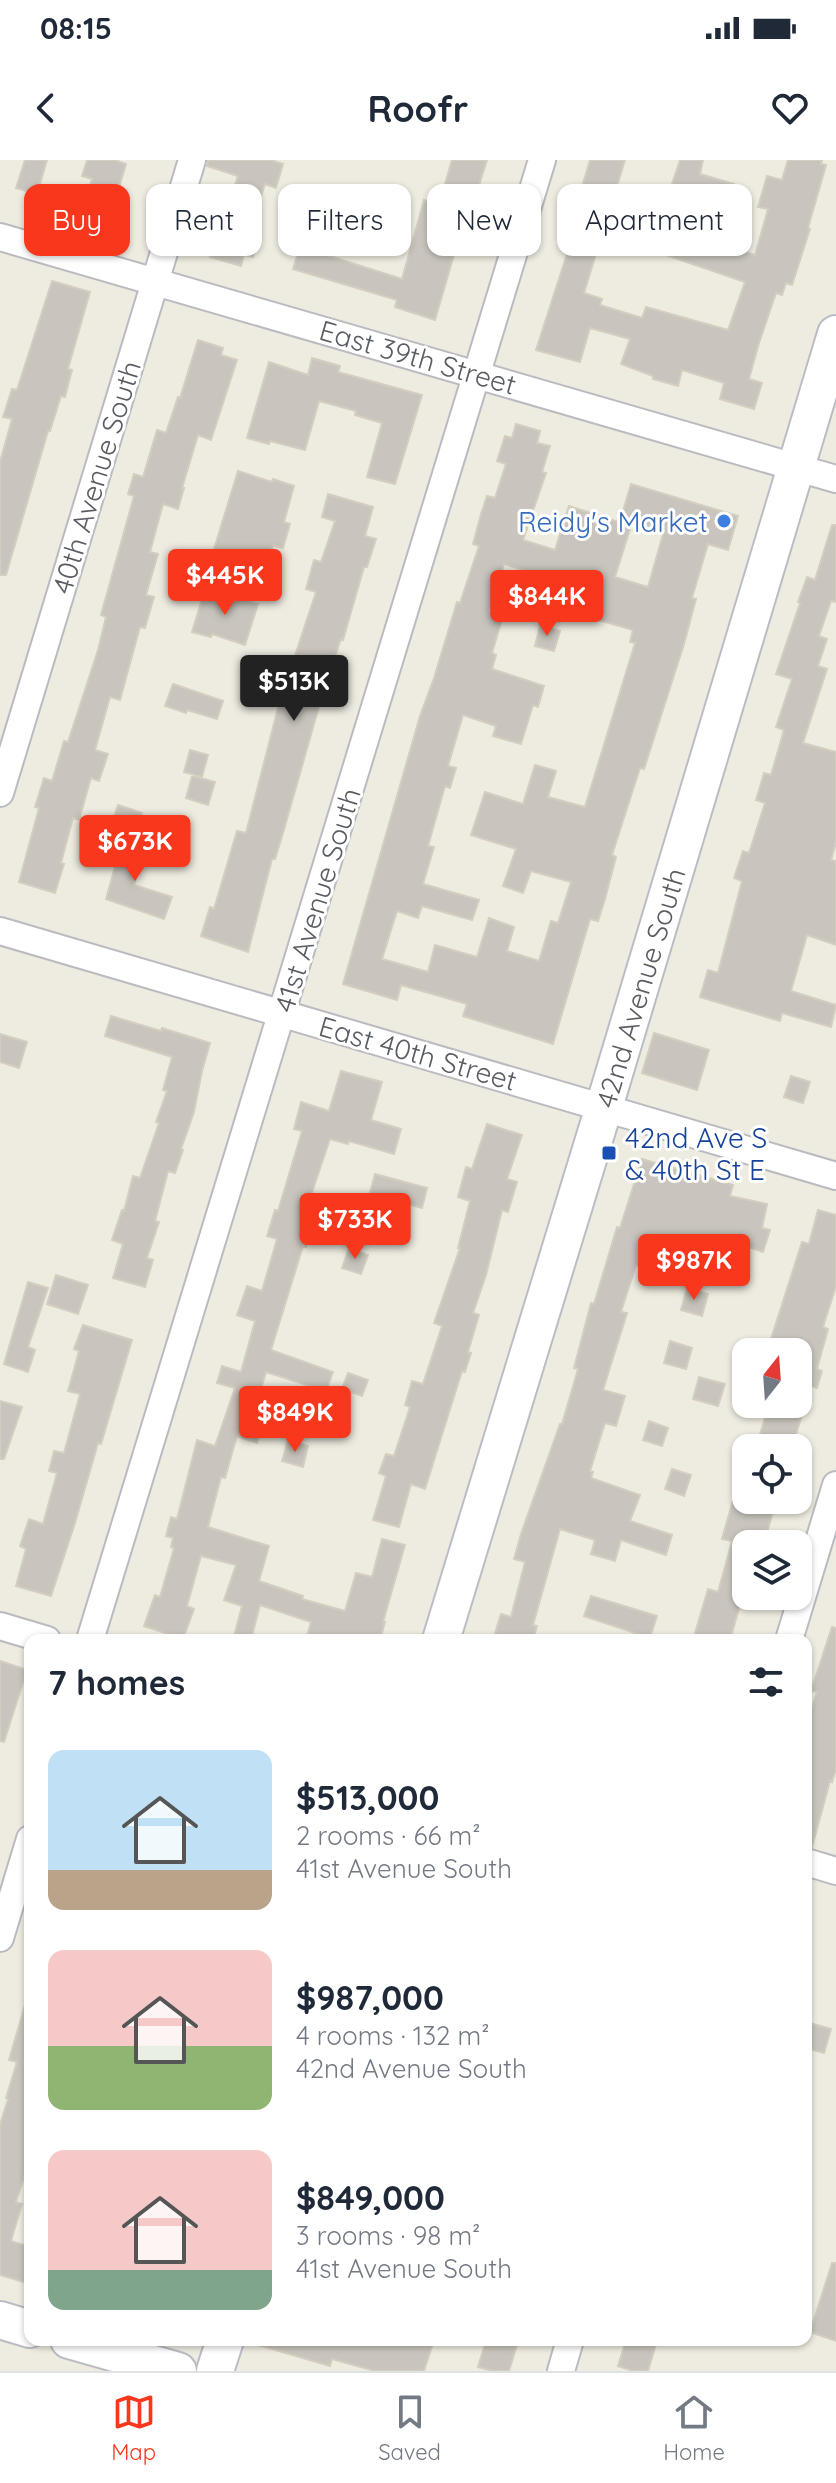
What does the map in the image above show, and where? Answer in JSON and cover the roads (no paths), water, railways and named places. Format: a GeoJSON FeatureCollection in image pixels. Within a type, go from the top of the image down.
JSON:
{"type":"FeatureCollection","features":[{"type":"Feature","properties":{"kind":"street","name":"40th Avenue South"},"geometry":{"type":"LineString","coordinates":[[0,793],[192,160]]}},
{"type":"Feature","properties":{"kind":"street","name":"41st Avenue South"},"geometry":{"type":"LineString","coordinates":[[92,1634],[542,160]]}},
{"type":"Feature","properties":{"kind":"street","name":"East 39th Street"},"geometry":{"type":"LineString","coordinates":[[0,237],[836,479]]}},
{"type":"Feature","properties":{"kind":"street","name":"42nd Avenue South"},"geometry":{"type":"LineString","coordinates":[[443,1634],[836,334]]}},
{"type":"Feature","properties":{"kind":"street","name":"East 40th Street"},"geometry":{"type":"LineString","coordinates":[[0,931],[836,1176]]}},
{"type":"Feature","properties":{"kind":"street"},"geometry":{"type":"LineString","coordinates":[[791,1634],[836,1485]]}},
{"type":"Feature","properties":{"kind":"street"},"geometry":{"type":"LineString","coordinates":[[0,1626],[27,1634]]}},
{"type":"Feature","properties":{"kind":"street"},"geometry":{"type":"LineString","coordinates":[[0,1938],[24,1859]]}},
{"type":"Feature","properties":{"kind":"street"},"geometry":{"type":"LineString","coordinates":[[812,1864],[836,1871]]}},
{"type":"Feature","properties":{"kind":"street"},"geometry":{"type":"LineString","coordinates":[[0,2320],[24,2327]]}},
{"type":"Feature","properties":{"kind":"street"},"geometry":{"type":"LineString","coordinates":[[90,2346],[178,2371]]}},
{"type":"Feature","properties":{"kind":"street"},"geometry":{"type":"LineString","coordinates":[[215,2371],[223,2346]]}},
{"type":"Feature","properties":{"kind":"street"},"geometry":{"type":"LineString","coordinates":[[561,2371],[568,2346]]}},
{"type":"Feature","properties":{"kind":"place","name":"Reidy's Market"},"geometry":{"type":"Point","coordinates":[724,521]}},
{"type":"Feature","properties":{"kind":"place","name":"42nd Ave S & 40th St E"},"geometry":{"type":"Point","coordinates":[609,1153]}}]}
